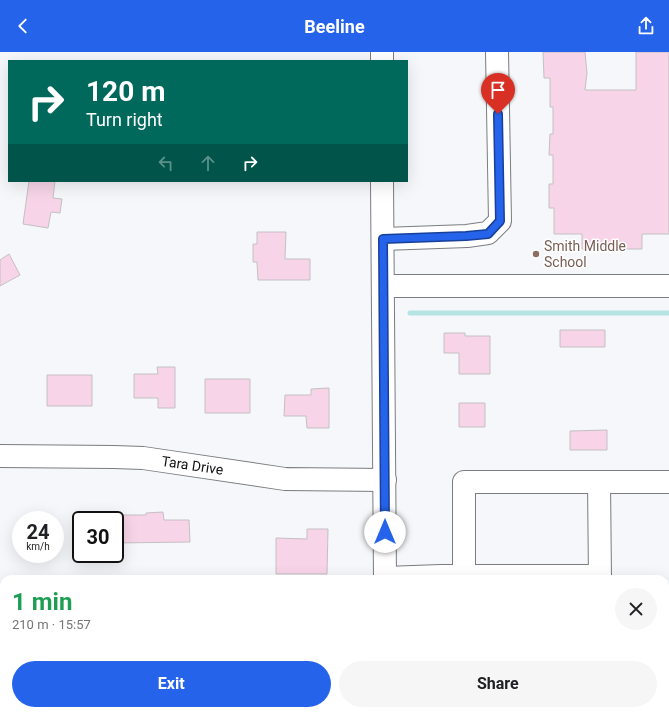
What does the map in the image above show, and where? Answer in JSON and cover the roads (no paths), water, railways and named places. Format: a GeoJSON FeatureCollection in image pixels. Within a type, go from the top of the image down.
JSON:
{"type":"FeatureCollection","features":[{"type":"Feature","properties":{"kind":"street"},"geometry":{"type":"LineString","coordinates":[[383,239],[488,234],[500,221],[496,52]]}},
{"type":"Feature","properties":{"kind":"street"},"geometry":{"type":"LineString","coordinates":[[382,182],[385,575]]}},
{"type":"Feature","properties":{"kind":"street"},"geometry":{"type":"LineString","coordinates":[[383,286],[669,286]]}},
{"type":"Feature","properties":{"kind":"street","name":"Tara Drive"},"geometry":{"type":"LineString","coordinates":[[0,456],[143,458],[284,479],[385,480]]}},
{"type":"Feature","properties":{"kind":"street"},"geometry":{"type":"LineString","coordinates":[[464,575],[464,482],[669,482]]}},
{"type":"Feature","properties":{"kind":"street"},"geometry":{"type":"LineString","coordinates":[[599,482],[600,575]]}},
{"type":"Feature","properties":{"kind":"waterway"},"geometry":{"type":"LineString","coordinates":[[410,313],[669,313]]}},
{"type":"Feature","properties":{"kind":"place","name":"Smith Middle School"},"geometry":{"type":"Point","coordinates":[536,254]}}]}
